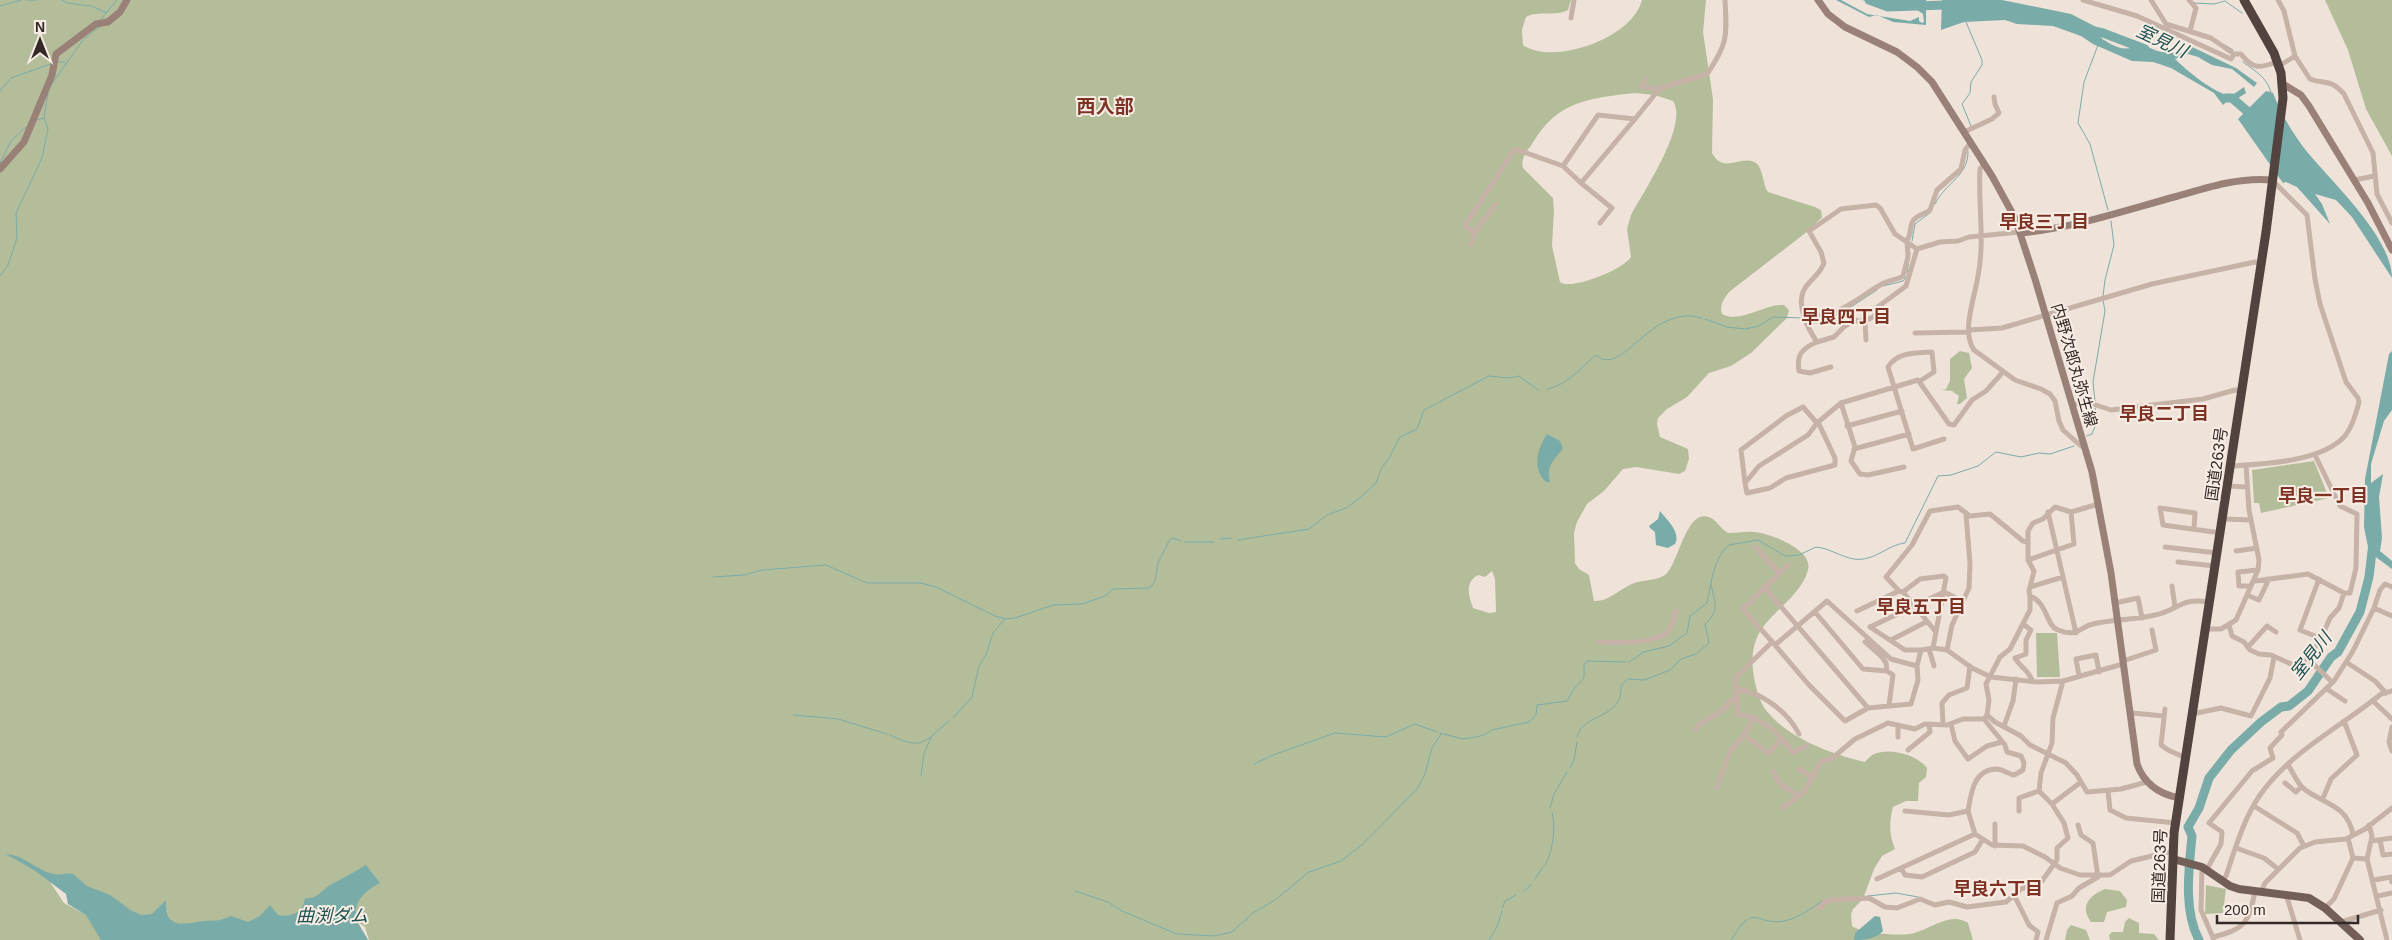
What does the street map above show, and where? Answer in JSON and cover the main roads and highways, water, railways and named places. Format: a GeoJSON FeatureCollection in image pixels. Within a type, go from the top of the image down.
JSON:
{"type":"FeatureCollection","features":[{"type":"Feature","properties":{"kind":"highway","name":"国道263号"},"geometry":{"type":"LineString","coordinates":[[2170,940],[2173,855],[2179,798],[2231,466],[2283,98],[2278,64],[2268,40],[2244,0]]}},
{"type":"Feature","properties":{"kind":"main road"},"geometry":{"type":"LineString","coordinates":[[0,169],[24,142],[52,75],[56,54],[96,24],[108,22],[120,12],[127,0]]}},
{"type":"Feature","properties":{"kind":"main road","name":"内野次郎丸弥生線"},"geometry":{"type":"LineString","coordinates":[[1818,0],[1828,14],[1845,27],[1897,52],[1917,67],[1932,82],[1966,130],[1971,142],[2005,198],[2021,233],[2085,446],[2098,504],[2132,713],[2137,764],[2147,782],[2162,793],[2179,798]]}},
{"type":"Feature","properties":{"kind":"main road"},"geometry":{"type":"LineString","coordinates":[[2282,84],[2301,95],[2310,106],[2354,180],[2392,250]]}},
{"type":"Feature","properties":{"kind":"main road"},"geometry":{"type":"LineString","coordinates":[[2021,233],[2063,228],[2205,188],[2272,177]]}},
{"type":"Feature","properties":{"kind":"main road"},"geometry":{"type":"LineString","coordinates":[[2173,855],[2205,868],[2239,889],[2309,898],[2325,908],[2360,940]]}},
{"type":"Feature","properties":{"kind":"water"},"geometry":{"type":"Polygon","coordinates":[[[1836,0],[1841,0],[1867,14],[1875,15],[1869,17],[1836,0]]]}},
{"type":"Feature","properties":{"kind":"water"},"geometry":{"type":"Polygon","coordinates":[[[1862,0],[1926,0],[1926,25],[1893,22],[1879,16],[1910,21],[1919,17],[1919,21],[1924,22],[1923,14],[1910,5],[1886,5],[1862,0]]]}},
{"type":"Feature","properties":{"kind":"water"},"geometry":{"type":"Polygon","coordinates":[[[1942,0],[2002,0],[2071,14],[2102,30],[2096,34],[2112,45],[2129,48],[2141,43],[2157,51],[2173,53],[2185,52],[2188,45],[2236,68],[2257,83],[2254,87],[2232,69],[2212,65],[2188,54],[2175,59],[2201,81],[2224,94],[2231,96],[2244,87],[2246,93],[2232,102],[2228,100],[2223,105],[2214,93],[2171,68],[2153,62],[2132,61],[2093,44],[2081,36],[2053,26],[2017,24],[2005,20],[1964,22],[1941,30],[1942,0]]]}},
{"type":"Feature","properties":{"kind":"water"},"geometry":{"type":"Polygon","coordinates":[[[2266,91],[2273,93],[2284,117],[2303,146],[2346,195],[2372,229],[2389,262],[2392,278],[2352,217],[2336,200],[2315,194],[2322,204],[2330,224],[2297,187],[2286,182],[2283,183],[2238,119],[2266,91]]]}},
{"type":"Feature","properties":{"kind":"water"},"geometry":{"type":"Polygon","coordinates":[[[2392,351],[2392,410],[2384,421],[2371,464],[2371,483],[2383,474],[2379,497],[2382,538],[2380,551],[2392,561],[2392,569],[2369,552],[2364,527],[2365,479],[2389,354],[2392,351]]]}},
{"type":"Feature","properties":{"kind":"water"},"geometry":{"type":"Polygon","coordinates":[[[1547,434],[1560,441],[1563,449],[1550,467],[1550,482],[1546,482],[1541,476],[1537,464],[1541,445],[1547,434]]]}},
{"type":"Feature","properties":{"kind":"water"},"geometry":{"type":"Polygon","coordinates":[[[1660,511],[1672,526],[1676,535],[1675,544],[1668,548],[1656,545],[1655,532],[1649,526],[1658,519],[1660,511]]]}},
{"type":"Feature","properties":{"kind":"water","name":"曲渕ダム"},"geometry":{"type":"Polygon","coordinates":[[[6,854],[18,857],[44,871],[54,874],[73,874],[87,886],[110,895],[132,911],[142,915],[152,914],[166,900],[168,916],[172,921],[183,924],[220,920],[231,916],[248,922],[260,916],[270,905],[278,915],[292,915],[302,907],[305,898],[317,896],[329,886],[366,865],[380,883],[365,893],[358,902],[356,913],[358,922],[368,940],[101,940],[86,915],[68,904],[66,894],[34,870],[6,854]]]}},
{"type":"Feature","properties":{"kind":"water"},"geometry":{"type":"Polygon","coordinates":[[[1875,916],[1880,917],[1883,931],[1870,939],[1854,940],[1855,933],[1875,916]]]}},
{"type":"Feature","properties":{"kind":"waterway"},"geometry":{"type":"LineString","coordinates":[[0,6],[21,0]]}},
{"type":"Feature","properties":{"kind":"waterway"},"geometry":{"type":"LineString","coordinates":[[26,0],[37,0]]}},
{"type":"Feature","properties":{"kind":"waterway"},"geometry":{"type":"LineString","coordinates":[[62,0],[67,3],[91,6],[107,13]]}},
{"type":"Feature","properties":{"kind":"waterway"},"geometry":{"type":"LineString","coordinates":[[101,19],[117,0]]}},
{"type":"Feature","properties":{"kind":"waterway","name":"室見川"},"geometry":{"type":"LineString","coordinates":[[1869,0],[1888,7],[1945,5],[1952,10]]}},
{"type":"Feature","properties":{"kind":"waterway"},"geometry":{"type":"LineString","coordinates":[[2194,3],[2214,4],[2225,1],[2242,13]]}},
{"type":"Feature","properties":{"kind":"waterway"},"geometry":{"type":"LineString","coordinates":[[1966,22],[1982,60],[1982,65],[1971,82],[1970,93],[1962,104],[1971,126]]}},
{"type":"Feature","properties":{"kind":"waterway"},"geometry":{"type":"LineString","coordinates":[[51,85],[83,40],[99,27]]}},
{"type":"Feature","properties":{"kind":"waterway","name":"室見川"},"geometry":{"type":"LineString","coordinates":[[2089,30],[2103,33],[2145,49]]}},
{"type":"Feature","properties":{"kind":"waterway","name":"室見川"},"geometry":{"type":"LineString","coordinates":[[2100,39],[2103,33]]}},
{"type":"Feature","properties":{"kind":"waterway"},"geometry":{"type":"LineString","coordinates":[[2098,45],[2084,82],[2078,123],[2090,144],[2108,210]]}},
{"type":"Feature","properties":{"kind":"waterway"},"geometry":{"type":"LineString","coordinates":[[2225,45],[2233,50]]}},
{"type":"Feature","properties":{"kind":"waterway"},"geometry":{"type":"LineString","coordinates":[[57,62],[65,62]]}},
{"type":"Feature","properties":{"kind":"waterway"},"geometry":{"type":"LineString","coordinates":[[2243,62],[2264,79],[2271,93]]}},
{"type":"Feature","properties":{"kind":"waterway"},"geometry":{"type":"LineString","coordinates":[[0,91],[11,78],[51,64]]}},
{"type":"Feature","properties":{"kind":"waterway"},"geometry":{"type":"LineString","coordinates":[[36,120],[44,118],[48,93]]}},
{"type":"Feature","properties":{"kind":"waterway","name":"室見川"},"geometry":{"type":"LineString","coordinates":[[2226,98],[2232,98],[2255,118]]}},
{"type":"Feature","properties":{"kind":"waterway"},"geometry":{"type":"LineString","coordinates":[[0,276],[8,265],[17,238],[16,213],[42,158],[48,129],[44,118]]}},
{"type":"Feature","properties":{"kind":"waterway"},"geometry":{"type":"LineString","coordinates":[[0,163],[11,141],[26,127]]}},
{"type":"Feature","properties":{"kind":"waterway"},"geometry":{"type":"LineString","coordinates":[[1935,204],[1965,167],[1968,151]]}},
{"type":"Feature","properties":{"kind":"waterway"},"geometry":{"type":"LineString","coordinates":[[1912,241],[1915,224],[1931,212]]}},
{"type":"Feature","properties":{"kind":"waterway"},"geometry":{"type":"LineString","coordinates":[[2103,296],[2114,245],[2111,221]]}},
{"type":"Feature","properties":{"kind":"waterway"},"geometry":{"type":"LineString","coordinates":[[1907,273],[1910,253]]}},
{"type":"Feature","properties":{"kind":"waterway"},"geometry":{"type":"LineString","coordinates":[[1883,286],[1903,281],[1906,277]]}},
{"type":"Feature","properties":{"kind":"waterway"},"geometry":{"type":"LineString","coordinates":[[1819,319],[1840,314],[1877,290]]}},
{"type":"Feature","properties":{"kind":"waterway"},"geometry":{"type":"LineString","coordinates":[[2095,401],[2093,382],[2105,311],[2103,300]]}},
{"type":"Feature","properties":{"kind":"waterway"},"geometry":{"type":"LineString","coordinates":[[1547,389],[1567,380],[1596,355],[1602,359],[1612,359],[1622,354],[1656,327],[1670,319],[1685,316],[1702,318]]}},
{"type":"Feature","properties":{"kind":"waterway"},"geometry":{"type":"LineString","coordinates":[[1705,319],[1727,327],[1745,329],[1759,326],[1773,317],[1803,318]]}},
{"type":"Feature","properties":{"kind":"waterway"},"geometry":{"type":"LineString","coordinates":[[1238,540],[1309,529],[1327,515],[1346,508],[1376,483],[1381,469],[1400,437],[1417,429],[1424,410],[1489,376],[1508,378],[1519,376],[1538,390]]}},
{"type":"Feature","properties":{"kind":"waterway"},"geometry":{"type":"LineString","coordinates":[[2087,436],[2092,434],[2097,421],[2095,408]]}},
{"type":"Feature","properties":{"kind":"waterway"},"geometry":{"type":"LineString","coordinates":[[1629,662],[1644,652],[1669,646],[1687,633],[1690,616],[1707,603],[1716,564],[1729,545],[1758,540],[1785,556],[1799,555],[1816,547],[1854,559],[1868,558],[1898,544],[1905,543],[1938,476],[1951,475],[1978,466],[1996,452],[2021,457],[2039,453],[2050,454],[2074,446]]}},
{"type":"Feature","properties":{"kind":"waterway"},"geometry":{"type":"LineString","coordinates":[[713,577],[744,575],[762,570],[826,565],[867,583],[921,583],[936,587],[995,616],[1006,619],[1015,618],[1053,605],[1082,604],[1105,596],[1113,589],[1150,588],[1155,581],[1158,563],[1169,541],[1172,538],[1181,541]]}},
{"type":"Feature","properties":{"kind":"waterway"},"geometry":{"type":"LineString","coordinates":[[1220,539],[1232,538]]}},
{"type":"Feature","properties":{"kind":"waterway"},"geometry":{"type":"LineString","coordinates":[[1185,542],[1214,542]]}},
{"type":"Feature","properties":{"kind":"waterway","name":"室見川"},"geometry":{"type":"LineString","coordinates":[[2199,940],[2194,928],[2189,902],[2188,889],[2192,836],[2188,827],[2199,808],[2209,778],[2231,750],[2261,722],[2281,707],[2289,706],[2308,691],[2331,657],[2338,652],[2360,612],[2369,577],[2373,543]]}},
{"type":"Feature","properties":{"kind":"waterway"},"geometry":{"type":"LineString","coordinates":[[1628,679],[1644,680],[1670,670],[1681,659],[1696,654],[1709,643],[1705,624],[1715,610],[1711,585]]}},
{"type":"Feature","properties":{"kind":"waterway"},"geometry":{"type":"LineString","coordinates":[[953,718],[972,697],[979,666],[986,655],[993,633],[1004,620]]}},
{"type":"Feature","properties":{"kind":"waterway"},"geometry":{"type":"LineString","coordinates":[[1440,733],[1463,739],[1529,722],[1536,715],[1537,705],[1567,701],[1574,689],[1584,678],[1584,665],[1587,661],[1626,662]]}},
{"type":"Feature","properties":{"kind":"waterway"},"geometry":{"type":"LineString","coordinates":[[1577,737],[1587,723],[1616,705],[1620,697],[1621,686],[1626,680]]}},
{"type":"Feature","properties":{"kind":"waterway"},"geometry":{"type":"LineString","coordinates":[[794,715],[838,719],[887,734]]}},
{"type":"Feature","properties":{"kind":"waterway"},"geometry":{"type":"LineString","coordinates":[[890,735],[910,743],[922,742],[949,721]]}},
{"type":"Feature","properties":{"kind":"waterway"},"geometry":{"type":"LineString","coordinates":[[1254,764],[1273,755],[1335,733],[1386,737],[1415,724],[1437,732]]}},
{"type":"Feature","properties":{"kind":"waterway"},"geometry":{"type":"LineString","coordinates":[[1075,891],[1108,902],[1122,911],[1177,934],[1214,936],[1232,932],[1253,913],[1275,900],[1309,872],[1341,861],[1363,844],[1417,789],[1425,774],[1432,748],[1441,734]]}},
{"type":"Feature","properties":{"kind":"waterway"},"geometry":{"type":"LineString","coordinates":[[921,776],[924,753],[931,738]]}},
{"type":"Feature","properties":{"kind":"waterway"},"geometry":{"type":"LineString","coordinates":[[1570,768],[1574,760],[1577,742]]}},
{"type":"Feature","properties":{"kind":"waterway"},"geometry":{"type":"LineString","coordinates":[[1550,808],[1554,794],[1567,772]]}},
{"type":"Feature","properties":{"kind":"waterway"},"geometry":{"type":"LineString","coordinates":[[1545,865],[1553,839],[1554,825],[1552,813]]}},
{"type":"Feature","properties":{"kind":"waterway"},"geometry":{"type":"LineString","coordinates":[[1535,879],[1543,867]]}},
{"type":"Feature","properties":{"kind":"waterway"},"geometry":{"type":"LineString","coordinates":[[1523,892],[1532,884]]}},
{"type":"Feature","properties":{"kind":"waterway"},"geometry":{"type":"LineString","coordinates":[[1868,896],[1896,893],[1918,897]]}},
{"type":"Feature","properties":{"kind":"waterway"},"geometry":{"type":"LineString","coordinates":[[1502,908],[1505,901],[1516,895]]}},
{"type":"Feature","properties":{"kind":"waterway"},"geometry":{"type":"LineString","coordinates":[[1750,918],[1755,917],[1776,922],[1783,921],[1797,917],[1822,901]]}},
{"type":"Feature","properties":{"kind":"waterway"},"geometry":{"type":"LineString","coordinates":[[1489,940],[1497,927],[1502,911]]}},
{"type":"Feature","properties":{"kind":"waterway"},"geometry":{"type":"LineString","coordinates":[[1731,940],[1742,924],[1748,919]]}},
{"type":"Feature","properties":{"kind":"district","name":"西入部"},"geometry":{"type":"Point","coordinates":[1105,106]}},
{"type":"Feature","properties":{"kind":"district","name":"早良三丁目"},"geometry":{"type":"Point","coordinates":[2044,222]}},
{"type":"Feature","properties":{"kind":"district","name":"早良四丁目"},"geometry":{"type":"Point","coordinates":[1846,317]}},
{"type":"Feature","properties":{"kind":"district","name":"早良二丁目"},"geometry":{"type":"Point","coordinates":[2164,414]}},
{"type":"Feature","properties":{"kind":"district","name":"早良一丁目"},"geometry":{"type":"Point","coordinates":[2323,496]}},
{"type":"Feature","properties":{"kind":"district","name":"早良五丁目"},"geometry":{"type":"Point","coordinates":[1921,607]}},
{"type":"Feature","properties":{"kind":"district","name":"早良六丁目"},"geometry":{"type":"Point","coordinates":[1998,889]}}]}
